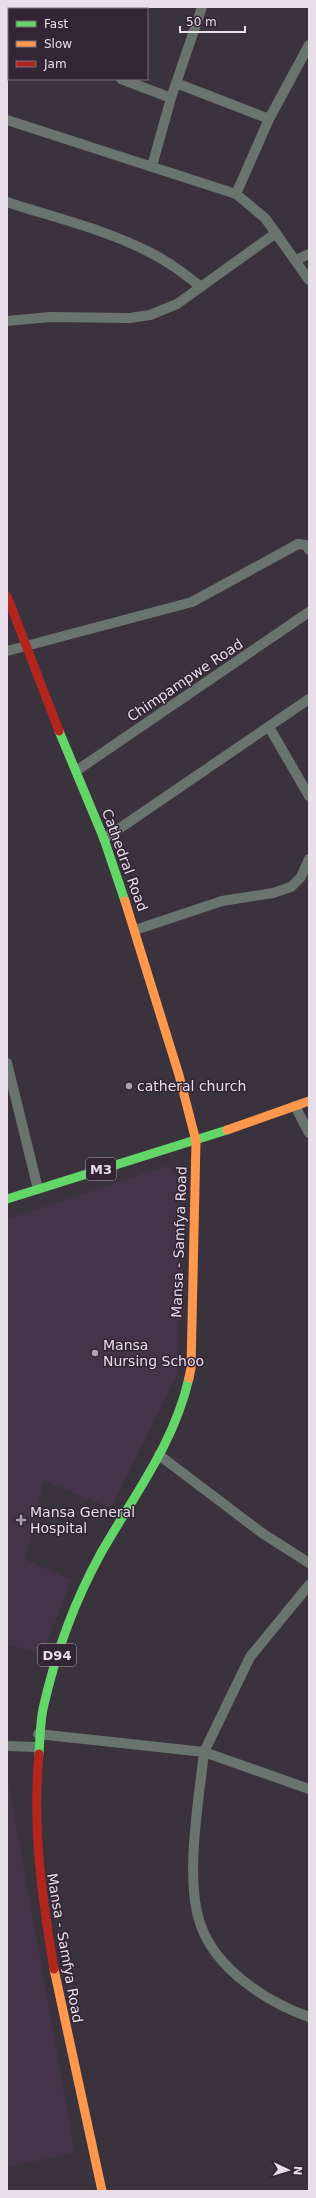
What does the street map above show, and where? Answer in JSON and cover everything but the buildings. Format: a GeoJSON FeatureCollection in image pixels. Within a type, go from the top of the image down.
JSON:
{"type":"FeatureCollection","features":[{"type":"Feature","properties":{"kind":"main road","name":"Cathedral Road"},"geometry":{"type":"LineString","coordinates":[[7,596],[104,839],[135,930],[179,1075],[196,1140]]}},
{"type":"Feature","properties":{"kind":"main road","name":"M3"},"geometry":{"type":"LineString","coordinates":[[7,1199],[196,1140],[309,1101]]}},
{"type":"Feature","properties":{"kind":"main road","name":"Mansa - Samfya Road"},"geometry":{"type":"LineString","coordinates":[[102,2191],[59,2002],[44,1923],[34,1822],[36,1747],[49,1676],[70,1620],[99,1557],[159,1455],[176,1423],[185,1395],[191,1368],[196,1140]]}},
{"type":"Feature","properties":{"kind":"street"},"geometry":{"type":"LineString","coordinates":[[152,166],[171,98],[202,7]]}},
{"type":"Feature","properties":{"kind":"street"},"geometry":{"type":"LineString","coordinates":[[236,194],[269,120],[309,45]]}},
{"type":"Feature","properties":{"kind":"street"},"geometry":{"type":"LineString","coordinates":[[124,80],[171,98]]}},
{"type":"Feature","properties":{"kind":"street"},"geometry":{"type":"LineString","coordinates":[[176,83],[269,120]]}},
{"type":"Feature","properties":{"kind":"street"},"geometry":{"type":"LineString","coordinates":[[7,120],[236,194],[265,218],[309,280]]}},
{"type":"Feature","properties":{"kind":"street"},"geometry":{"type":"LineString","coordinates":[[7,202],[117,237],[170,264],[201,287]]}},
{"type":"Feature","properties":{"kind":"street"},"geometry":{"type":"LineString","coordinates":[[7,321],[50,317],[130,318],[150,315],[177,304],[276,233]]}},
{"type":"Feature","properties":{"kind":"street"},"geometry":{"type":"LineString","coordinates":[[296,260],[309,254]]}},
{"type":"Feature","properties":{"kind":"street"},"geometry":{"type":"LineString","coordinates":[[7,651],[192,602],[298,544],[306,544],[309,550]]}},
{"type":"Feature","properties":{"kind":"street","name":"Chimpampwe Road"},"geometry":{"type":"LineString","coordinates":[[76,771],[309,612]]}},
{"type":"Feature","properties":{"kind":"street"},"geometry":{"type":"LineString","coordinates":[[104,839],[309,700]]}},
{"type":"Feature","properties":{"kind":"street"},"geometry":{"type":"LineString","coordinates":[[269,727],[309,796]]}},
{"type":"Feature","properties":{"kind":"street"},"geometry":{"type":"LineString","coordinates":[[135,930],[222,901],[273,893],[292,887],[301,877],[309,859]]}},
{"type":"Feature","properties":{"kind":"street"},"geometry":{"type":"LineString","coordinates":[[7,1063],[38,1189]]}},
{"type":"Feature","properties":{"kind":"street"},"geometry":{"type":"LineString","coordinates":[[295,1106],[309,1133]]}},
{"type":"Feature","properties":{"kind":"street"},"geometry":{"type":"LineString","coordinates":[[159,1455],[262,1533],[309,1563]]}},
{"type":"Feature","properties":{"kind":"street"},"geometry":{"type":"LineString","coordinates":[[309,1585],[250,1657],[204,1752],[194,1840],[194,1893],[201,1926],[215,1953],[241,1979],[288,2009],[309,2017]]}},
{"type":"Feature","properties":{"kind":"street"},"geometry":{"type":"LineString","coordinates":[[38,1734],[204,1752],[309,1789]]}},
{"type":"Feature","properties":{"kind":"street"},"geometry":{"type":"LineString","coordinates":[[7,1746],[36,1747]]}},
{"type":"Feature","properties":{"kind":"shaded area","name":"Mansa Nursing Schoo"},"geometry":{"type":"Polygon","coordinates":[[[167,1166],[176,1175],[178,1373],[111,1508],[44,1481],[25,1559],[72,1580],[42,1654],[7,1644],[7,1219],[167,1166]]]}},
{"type":"Feature","properties":{"kind":"shaded area"},"geometry":{"type":"Polygon","coordinates":[[[7,1773],[75,2153],[7,2167],[7,1773]]]}},
{"type":"Feature","properties":{"kind":"traffic: fast"},"geometry":{"type":"LineString","coordinates":[[59,731],[104,839],[125,901]]}},
{"type":"Feature","properties":{"kind":"traffic: fast"},"geometry":{"type":"LineString","coordinates":[[7,1199],[227,1130]]}},
{"type":"Feature","properties":{"kind":"traffic: fast"},"geometry":{"type":"LineString","coordinates":[[39,1754],[42,1715],[53,1669],[66,1629],[82,1590],[101,1553],[152,1468],[174,1425],[189,1378]]}},
{"type":"Feature","properties":{"kind":"traffic: slow"},"geometry":{"type":"LineString","coordinates":[[125,901],[179,1075],[196,1141]]}},
{"type":"Feature","properties":{"kind":"traffic: slow"},"geometry":{"type":"LineString","coordinates":[[227,1130],[309,1101]]}},
{"type":"Feature","properties":{"kind":"traffic: slow"},"geometry":{"type":"LineString","coordinates":[[189,1378],[191,1368],[196,1141]]}},
{"type":"Feature","properties":{"kind":"traffic: slow"},"geometry":{"type":"LineString","coordinates":[[54,1969],[102,2191]]}},
{"type":"Feature","properties":{"kind":"traffic: jam"},"geometry":{"type":"LineString","coordinates":[[7,596],[59,731]]}},
{"type":"Feature","properties":{"kind":"traffic: jam"},"geometry":{"type":"LineString","coordinates":[[39,1754],[37,1781],[39,1862],[54,1969]]}},
{"type":"Feature","properties":{"kind":"place","name":"catheral church"},"geometry":{"type":"Point","coordinates":[129,1086]}},
{"type":"Feature","properties":{"kind":"place","name":"Mansa Nursing Schoo"},"geometry":{"type":"Point","coordinates":[95,1353]}},
{"type":"Feature","properties":{"kind":"place","name":"Mansa General Hospital"},"geometry":{"type":"Point","coordinates":[21,1520]}}]}
